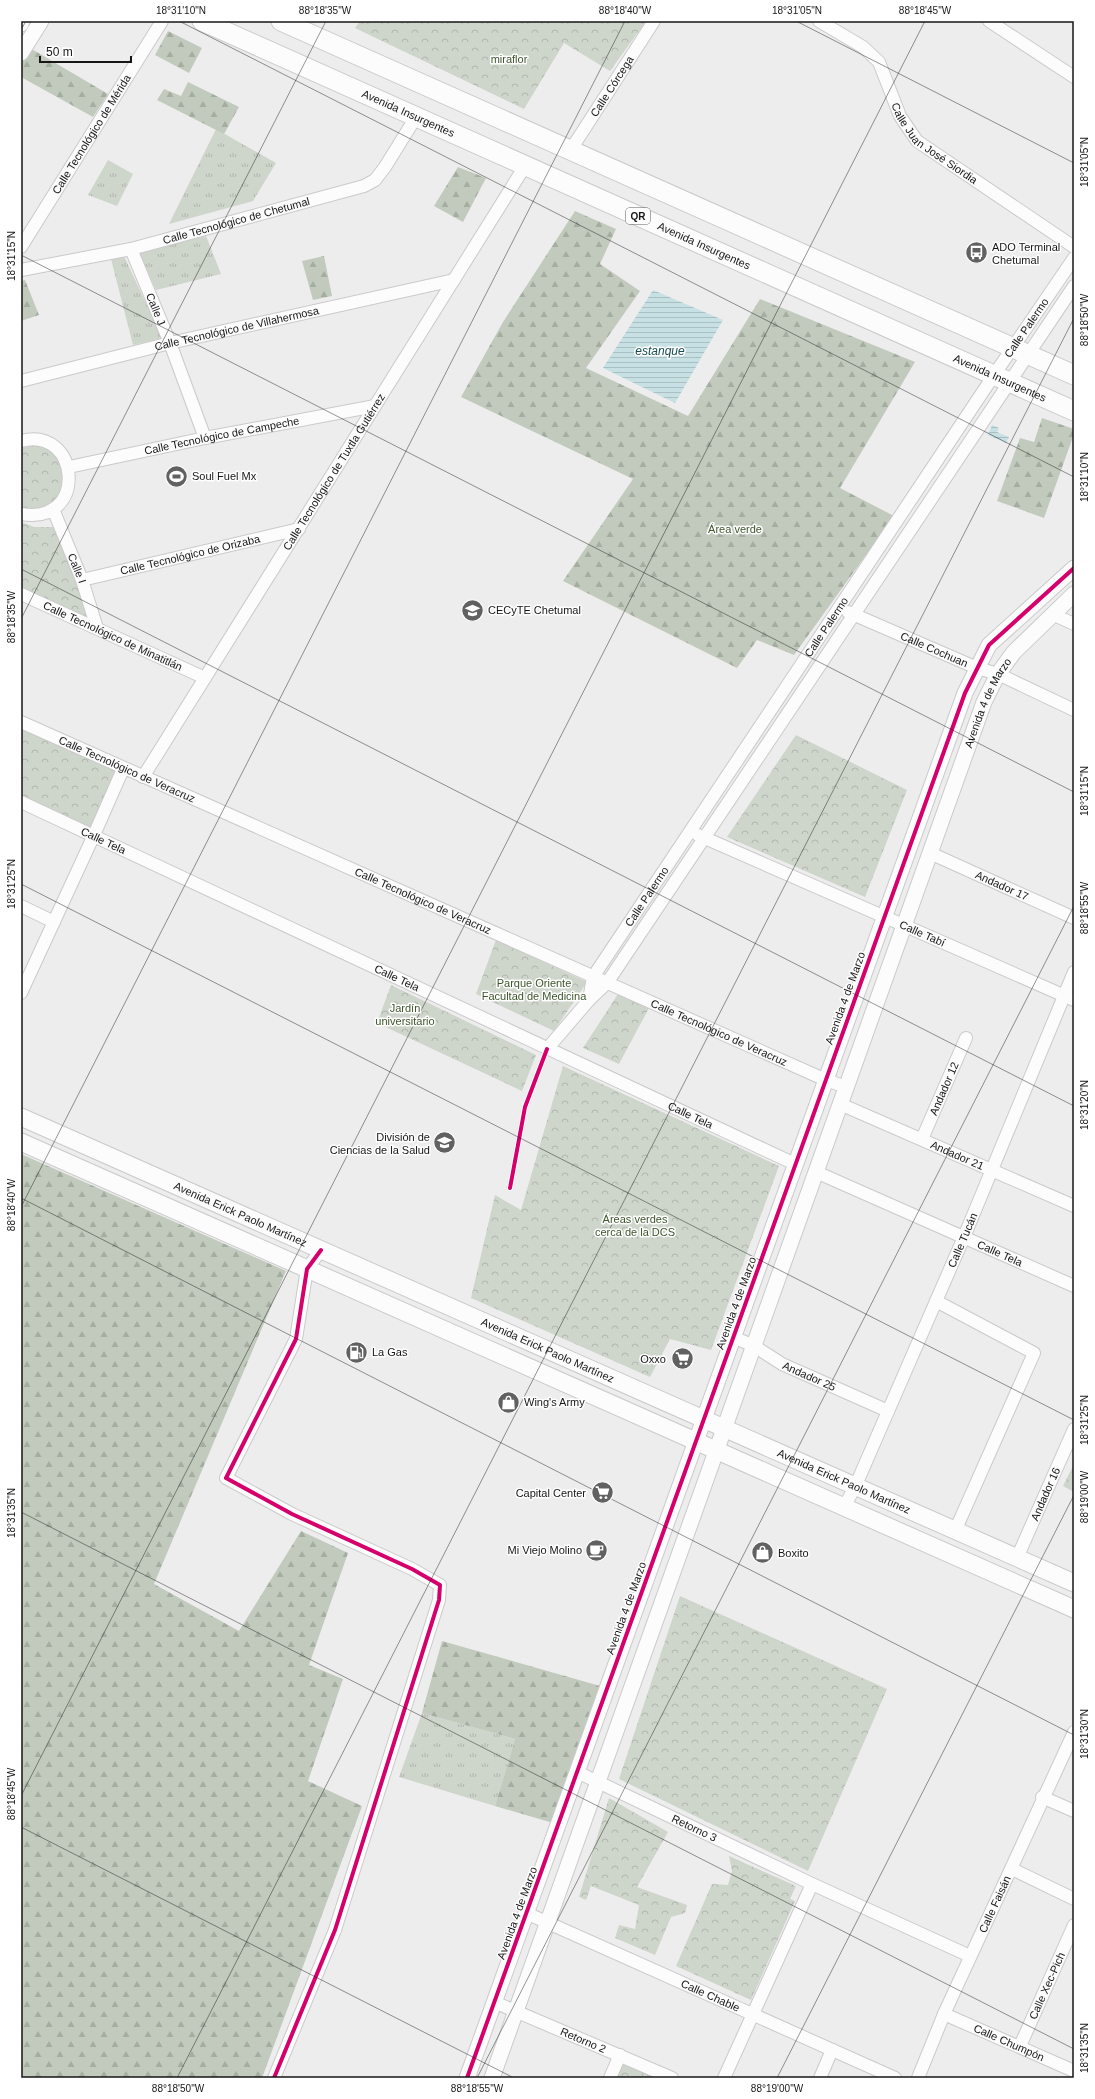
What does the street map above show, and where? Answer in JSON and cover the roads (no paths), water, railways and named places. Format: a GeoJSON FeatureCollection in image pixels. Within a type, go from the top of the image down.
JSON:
{"type":"FeatureCollection","features":[{"type":"Feature","properties":{"kind":"main road","name":"Avenida Insurgentes"},"geometry":{"type":"LineString","coordinates":[[202,21],[1074,412]]}},
{"type":"Feature","properties":{"kind":"main road"},"geometry":{"type":"LineString","coordinates":[[281,21],[570,151],[1021,350],[1074,375]]}},
{"type":"Feature","properties":{"kind":"main road"},"geometry":{"type":"LineString","coordinates":[[374,97],[388,69]]}},
{"type":"Feature","properties":{"kind":"main road","name":"Avenida Erick Paolo Martínez"},"geometry":{"type":"LineString","coordinates":[[21,1117],[1074,1584]]}},
{"type":"Feature","properties":{"kind":"main road","name":"Avenida Erick Paolo Martínez"},"geometry":{"type":"LineString","coordinates":[[21,1142],[1074,1609]]}},
{"type":"Feature","properties":{"kind":"street"},"geometry":{"type":"LineString","coordinates":[[21,53],[41,21]]}},
{"type":"Feature","properties":{"kind":"street","name":"Calle Tecnológico de Mérida"},"geometry":{"type":"LineString","coordinates":[[21,248],[162,21]]}},
{"type":"Feature","properties":{"kind":"street","name":"Calle Córcega"},"geometry":{"type":"LineString","coordinates":[[570,151],[654,21]]}},
{"type":"Feature","properties":{"kind":"street","name":"Calle Juan José Siordia"},"geometry":{"type":"LineString","coordinates":[[819,21],[863,47],[879,62],[900,116],[916,141],[1074,247]]}},
{"type":"Feature","properties":{"kind":"street"},"geometry":{"type":"LineString","coordinates":[[989,21],[1074,77]]}},
{"type":"Feature","properties":{"kind":"street","name":"Calle Tecnológico de Chetumal"},"geometry":{"type":"LineString","coordinates":[[21,270],[131,249],[364,186],[376,180],[416,117]]}},
{"type":"Feature","properties":{"kind":"street","name":"Calle Tecnológico de Tuxtla Gutiérrez"},"geometry":{"type":"LineString","coordinates":[[144,777],[525,166]]}},
{"type":"Feature","properties":{"kind":"street","name":"Calle J"},"geometry":{"type":"LineString","coordinates":[[131,249],[170,343],[205,438]]}},
{"type":"Feature","properties":{"kind":"street","name":"Calle Palermo"},"geometry":{"type":"LineString","coordinates":[[547,1049],[589,1000],[607,984],[704,839],[853,615],[1001,378],[1021,350],[1074,258]]}},
{"type":"Feature","properties":{"kind":"street","name":"Calle Tecnológico de Villahermosa"},"geometry":{"type":"LineString","coordinates":[[21,381],[170,343],[454,280]]}},
{"type":"Feature","properties":{"kind":"street","name":"Calle Palermo"},"geometry":{"type":"LineString","coordinates":[[589,1000],[593,977],[839,608],[1021,350],[1074,286]]}},
{"type":"Feature","properties":{"kind":"street","name":"Calle Tecnológico de Campeche"},"geometry":{"type":"LineString","coordinates":[[69,467],[205,438],[375,406]]}},
{"type":"Feature","properties":{"kind":"street"},"geometry":{"type":"LineString","coordinates":[[21,441],[41,440],[53,446],[63,455],[69,467],[70,479],[68,490],[62,501],[53,509],[43,514],[31,516],[21,514]]}},
{"type":"Feature","properties":{"kind":"street","name":"Calle I"},"geometry":{"type":"LineString","coordinates":[[53,509],[82,580],[97,628]]}},
{"type":"Feature","properties":{"kind":"street","name":"Calle Tecnológico de Orizaba"},"geometry":{"type":"LineString","coordinates":[[82,580],[299,529]]}},
{"type":"Feature","properties":{"kind":"street","name":"Avenida 4 de Marzo"},"geometry":{"type":"LineString","coordinates":[[467,2078],[965,692],[990,646],[1074,568]]}},
{"type":"Feature","properties":{"kind":"street","name":"Calle Tecnológico de Minatitlán"},"geometry":{"type":"LineString","coordinates":[[21,594],[205,678]]}},
{"type":"Feature","properties":{"kind":"street","name":"Avenida 4 de Marzo"},"geometry":{"type":"LineString","coordinates":[[492,2078],[984,702],[998,674],[1014,652],[1074,594]]}},
{"type":"Feature","properties":{"kind":"street","name":"Calle Cochuan"},"geometry":{"type":"LineString","coordinates":[[839,608],[977,668],[998,674],[1074,710]]}},
{"type":"Feature","properties":{"kind":"street"},"geometry":{"type":"LineString","coordinates":[[1052,614],[1074,624]]}},
{"type":"Feature","properties":{"kind":"street","name":"Calle Tecnológico de Veracruz"},"geometry":{"type":"LineString","coordinates":[[21,722],[607,984],[826,1080],[846,1087]]}},
{"type":"Feature","properties":{"kind":"street"},"geometry":{"type":"LineString","coordinates":[[21,993],[94,835],[123,768]]}},
{"type":"Feature","properties":{"kind":"street","name":"Calle Tela"},"geometry":{"type":"LineString","coordinates":[[21,802],[795,1164]]}},
{"type":"Feature","properties":{"kind":"street","name":"Calle Tabí"},"geometry":{"type":"LineString","coordinates":[[692,830],[704,839],[884,916],[1069,998]]}},
{"type":"Feature","properties":{"kind":"street","name":"Andador 17"},"geometry":{"type":"LineString","coordinates":[[930,853],[1074,918]]}},
{"type":"Feature","properties":{"kind":"street"},"geometry":{"type":"LineString","coordinates":[[21,906],[54,922]]}},
{"type":"Feature","properties":{"kind":"street","name":"Calle Tucán"},"geometry":{"type":"LineString","coordinates":[[844,1507],[855,1487],[992,1170],[1069,998],[1074,972]]}},
{"type":"Feature","properties":{"kind":"street","name":"Andador 12"},"geometry":{"type":"LineString","coordinates":[[922,1139],[966,1038]]}},
{"type":"Feature","properties":{"kind":"street","name":"Andador 21"},"geometry":{"type":"LineString","coordinates":[[840,1104],[1074,1206]]}},
{"type":"Feature","properties":{"kind":"street","name":"Calle Tela"},"geometry":{"type":"LineString","coordinates":[[816,1172],[1074,1286]]}},
{"type":"Feature","properties":{"kind":"street"},"geometry":{"type":"LineString","coordinates":[[274,2078],[335,1930],[439,1600],[440,1585],[412,1569],[292,1514],[226,1478],[296,1339],[307,1269],[320,1250]]}},
{"type":"Feature","properties":{"kind":"street"},"geometry":{"type":"LineString","coordinates":[[936,1301],[1034,1353],[955,1531]]}},
{"type":"Feature","properties":{"kind":"street","name":"Andador 25"},"geometry":{"type":"LineString","coordinates":[[733,1337],[754,1346],[782,1364],[888,1411]]}},
{"type":"Feature","properties":{"kind":"street","name":"Andador 16"},"geometry":{"type":"LineString","coordinates":[[1017,1558],[1074,1429]]}},
{"type":"Feature","properties":{"kind":"street","name":"Calle Faisán"},"geometry":{"type":"LineString","coordinates":[[918,2078],[970,1956],[1012,1869],[1042,1797],[1074,1732]]}},
{"type":"Feature","properties":{"kind":"street","name":"Retorno 3"},"geometry":{"type":"LineString","coordinates":[[577,1772],[812,1884],[970,1956]]}},
{"type":"Feature","properties":{"kind":"street"},"geometry":{"type":"LineString","coordinates":[[1042,1797],[1074,1811]]}},
{"type":"Feature","properties":{"kind":"street"},"geometry":{"type":"LineString","coordinates":[[1012,1869],[1074,1899]]}},
{"type":"Feature","properties":{"kind":"street"},"geometry":{"type":"LineString","coordinates":[[724,2078],[812,1884]]}},
{"type":"Feature","properties":{"kind":"street","name":"Calle Chable"},"geometry":{"type":"LineString","coordinates":[[526,1912],[896,2078]]}},
{"type":"Feature","properties":{"kind":"street","name":"Calle Xec-Pich"},"geometry":{"type":"LineString","coordinates":[[1020,2046],[1074,1925]]}},
{"type":"Feature","properties":{"kind":"street","name":"Retorno 2"},"geometry":{"type":"LineString","coordinates":[[494,2002],[672,2078]]}},
{"type":"Feature","properties":{"kind":"street","name":"Calle Chumpón"},"geometry":{"type":"LineString","coordinates":[[944,2014],[1020,2046],[1074,2071]]}},
{"type":"Feature","properties":{"kind":"street"},"geometry":{"type":"LineString","coordinates":[[820,2078],[832,2050]]}},
{"type":"Feature","properties":{"kind":"street"},"geometry":{"type":"LineString","coordinates":[[610,2078],[620,2055]]}},
{"type":"Feature","properties":{"kind":"water","name":"estanque"},"geometry":{"type":"Polygon","coordinates":[[[653,290],[723,320],[675,403],[603,368],[653,290]]]}},
{"type":"Feature","properties":{"kind":"water"},"geometry":{"type":"Polygon","coordinates":[[[992,425],[999,428],[997,432],[1009,437],[1006,443],[988,435],[992,425]]]}},
{"type":"Feature","properties":{"kind":"place","name":"ADO Terminal Chetumal"},"geometry":{"type":"Point","coordinates":[976,253]}},
{"type":"Feature","properties":{"kind":"place","name":"Soul Fuel Mx"},"geometry":{"type":"Point","coordinates":[176,476]}},
{"type":"Feature","properties":{"kind":"place","name":"CECyTE Chetumal"},"geometry":{"type":"Point","coordinates":[472,610]}},
{"type":"Feature","properties":{"kind":"place","name":"División de Ciencias de la Salud"},"geometry":{"type":"Point","coordinates":[445,1143]}},
{"type":"Feature","properties":{"kind":"place","name":"La Gas"},"geometry":{"type":"Point","coordinates":[357,1352]}},
{"type":"Feature","properties":{"kind":"place","name":"Oxxo"},"geometry":{"type":"Point","coordinates":[682,1359]}},
{"type":"Feature","properties":{"kind":"place","name":"Wing's Army"},"geometry":{"type":"Point","coordinates":[508,1402]}},
{"type":"Feature","properties":{"kind":"place","name":"Capital Center"},"geometry":{"type":"Point","coordinates":[602,1493]}},
{"type":"Feature","properties":{"kind":"place","name":"Mi Viejo Molino"},"geometry":{"type":"Point","coordinates":[597,1550]}},
{"type":"Feature","properties":{"kind":"place","name":"Boxito"},"geometry":{"type":"Point","coordinates":[763,1553]}},
{"type":"Feature","properties":{"kind":"park label","name":"miraflor"},"geometry":{"type":"Point","coordinates":[509,59]}},
{"type":"Feature","properties":{"kind":"park label","name":"Área verde"},"geometry":{"type":"Point","coordinates":[735,529]}},
{"type":"Feature","properties":{"kind":"park label","name":"Parque Oriente Facultad de Medicina"},"geometry":{"type":"Point","coordinates":[534,989]}},
{"type":"Feature","properties":{"kind":"park label","name":"Jardín universitario"},"geometry":{"type":"Point","coordinates":[405,1014]}},
{"type":"Feature","properties":{"kind":"park label","name":"Áreas verdes cerca de la DCS"},"geometry":{"type":"Point","coordinates":[635,1225]}}]}
